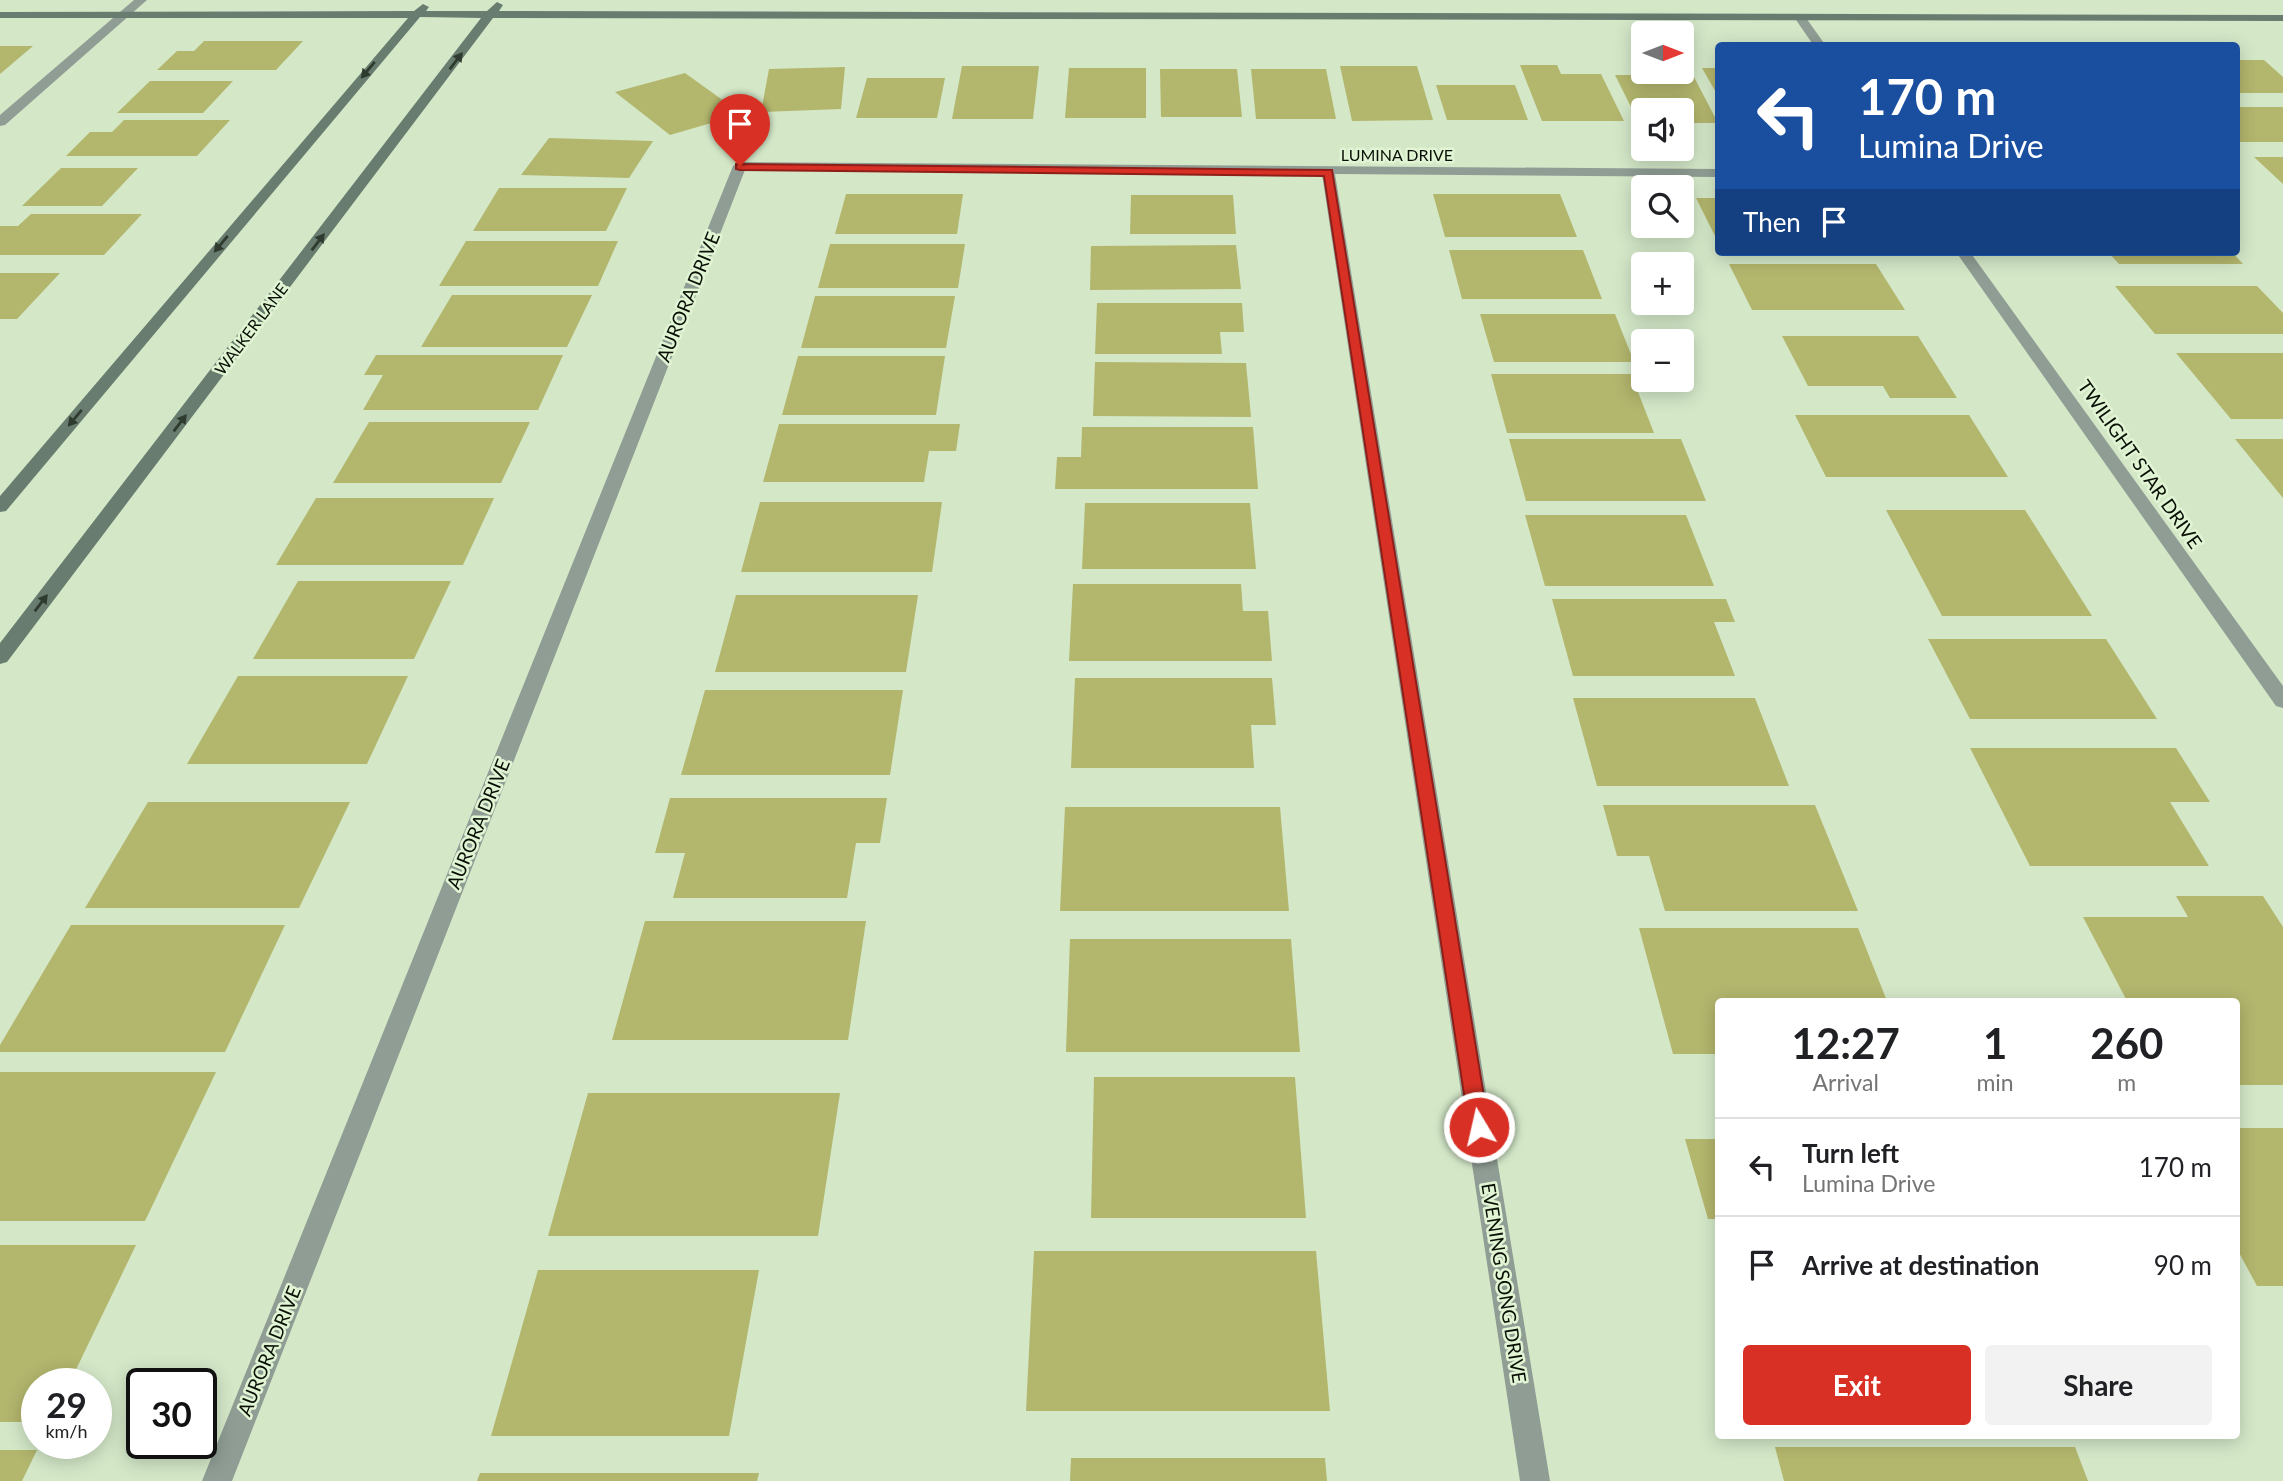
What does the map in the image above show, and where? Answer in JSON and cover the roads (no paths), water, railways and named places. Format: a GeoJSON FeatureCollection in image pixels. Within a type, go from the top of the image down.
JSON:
{"type":"FeatureCollection","features":[{"type":"Feature","properties":{"kind":"street"},"geometry":{"type":"LineString","coordinates":[[0,122],[141,0]]}},
{"type":"Feature","properties":{"kind":"street"},"geometry":{"type":"LineString","coordinates":[[0,507],[428,0]]}},
{"type":"Feature","properties":{"kind":"street","name":"WALKER LANE"},"geometry":{"type":"LineString","coordinates":[[0,657],[501,0]]}},
{"type":"Feature","properties":{"kind":"street"},"geometry":{"type":"LineString","coordinates":[[0,15],[2283,18]]}},
{"type":"Feature","properties":{"kind":"street"},"geometry":{"type":"LineString","coordinates":[[1800,17],[1817,42]]}},
{"type":"Feature","properties":{"kind":"street","name":"LUMINA DRIVE"},"geometry":{"type":"LineString","coordinates":[[740,166],[1328,173],[1715,173]]}},
{"type":"Feature","properties":{"kind":"street","name":"AURORA DRIVE"},"geometry":{"type":"LineString","coordinates":[[217,1481],[740,166]]}},
{"type":"Feature","properties":{"kind":"street","name":"EVENING SONG DRIVE"},"geometry":{"type":"LineString","coordinates":[[1328,173],[1535,1481]]}},
{"type":"Feature","properties":{"kind":"street","name":"TWILIGHT STAR DRIVE"},"geometry":{"type":"LineString","coordinates":[[1967,256],[2283,701]]}}]}
